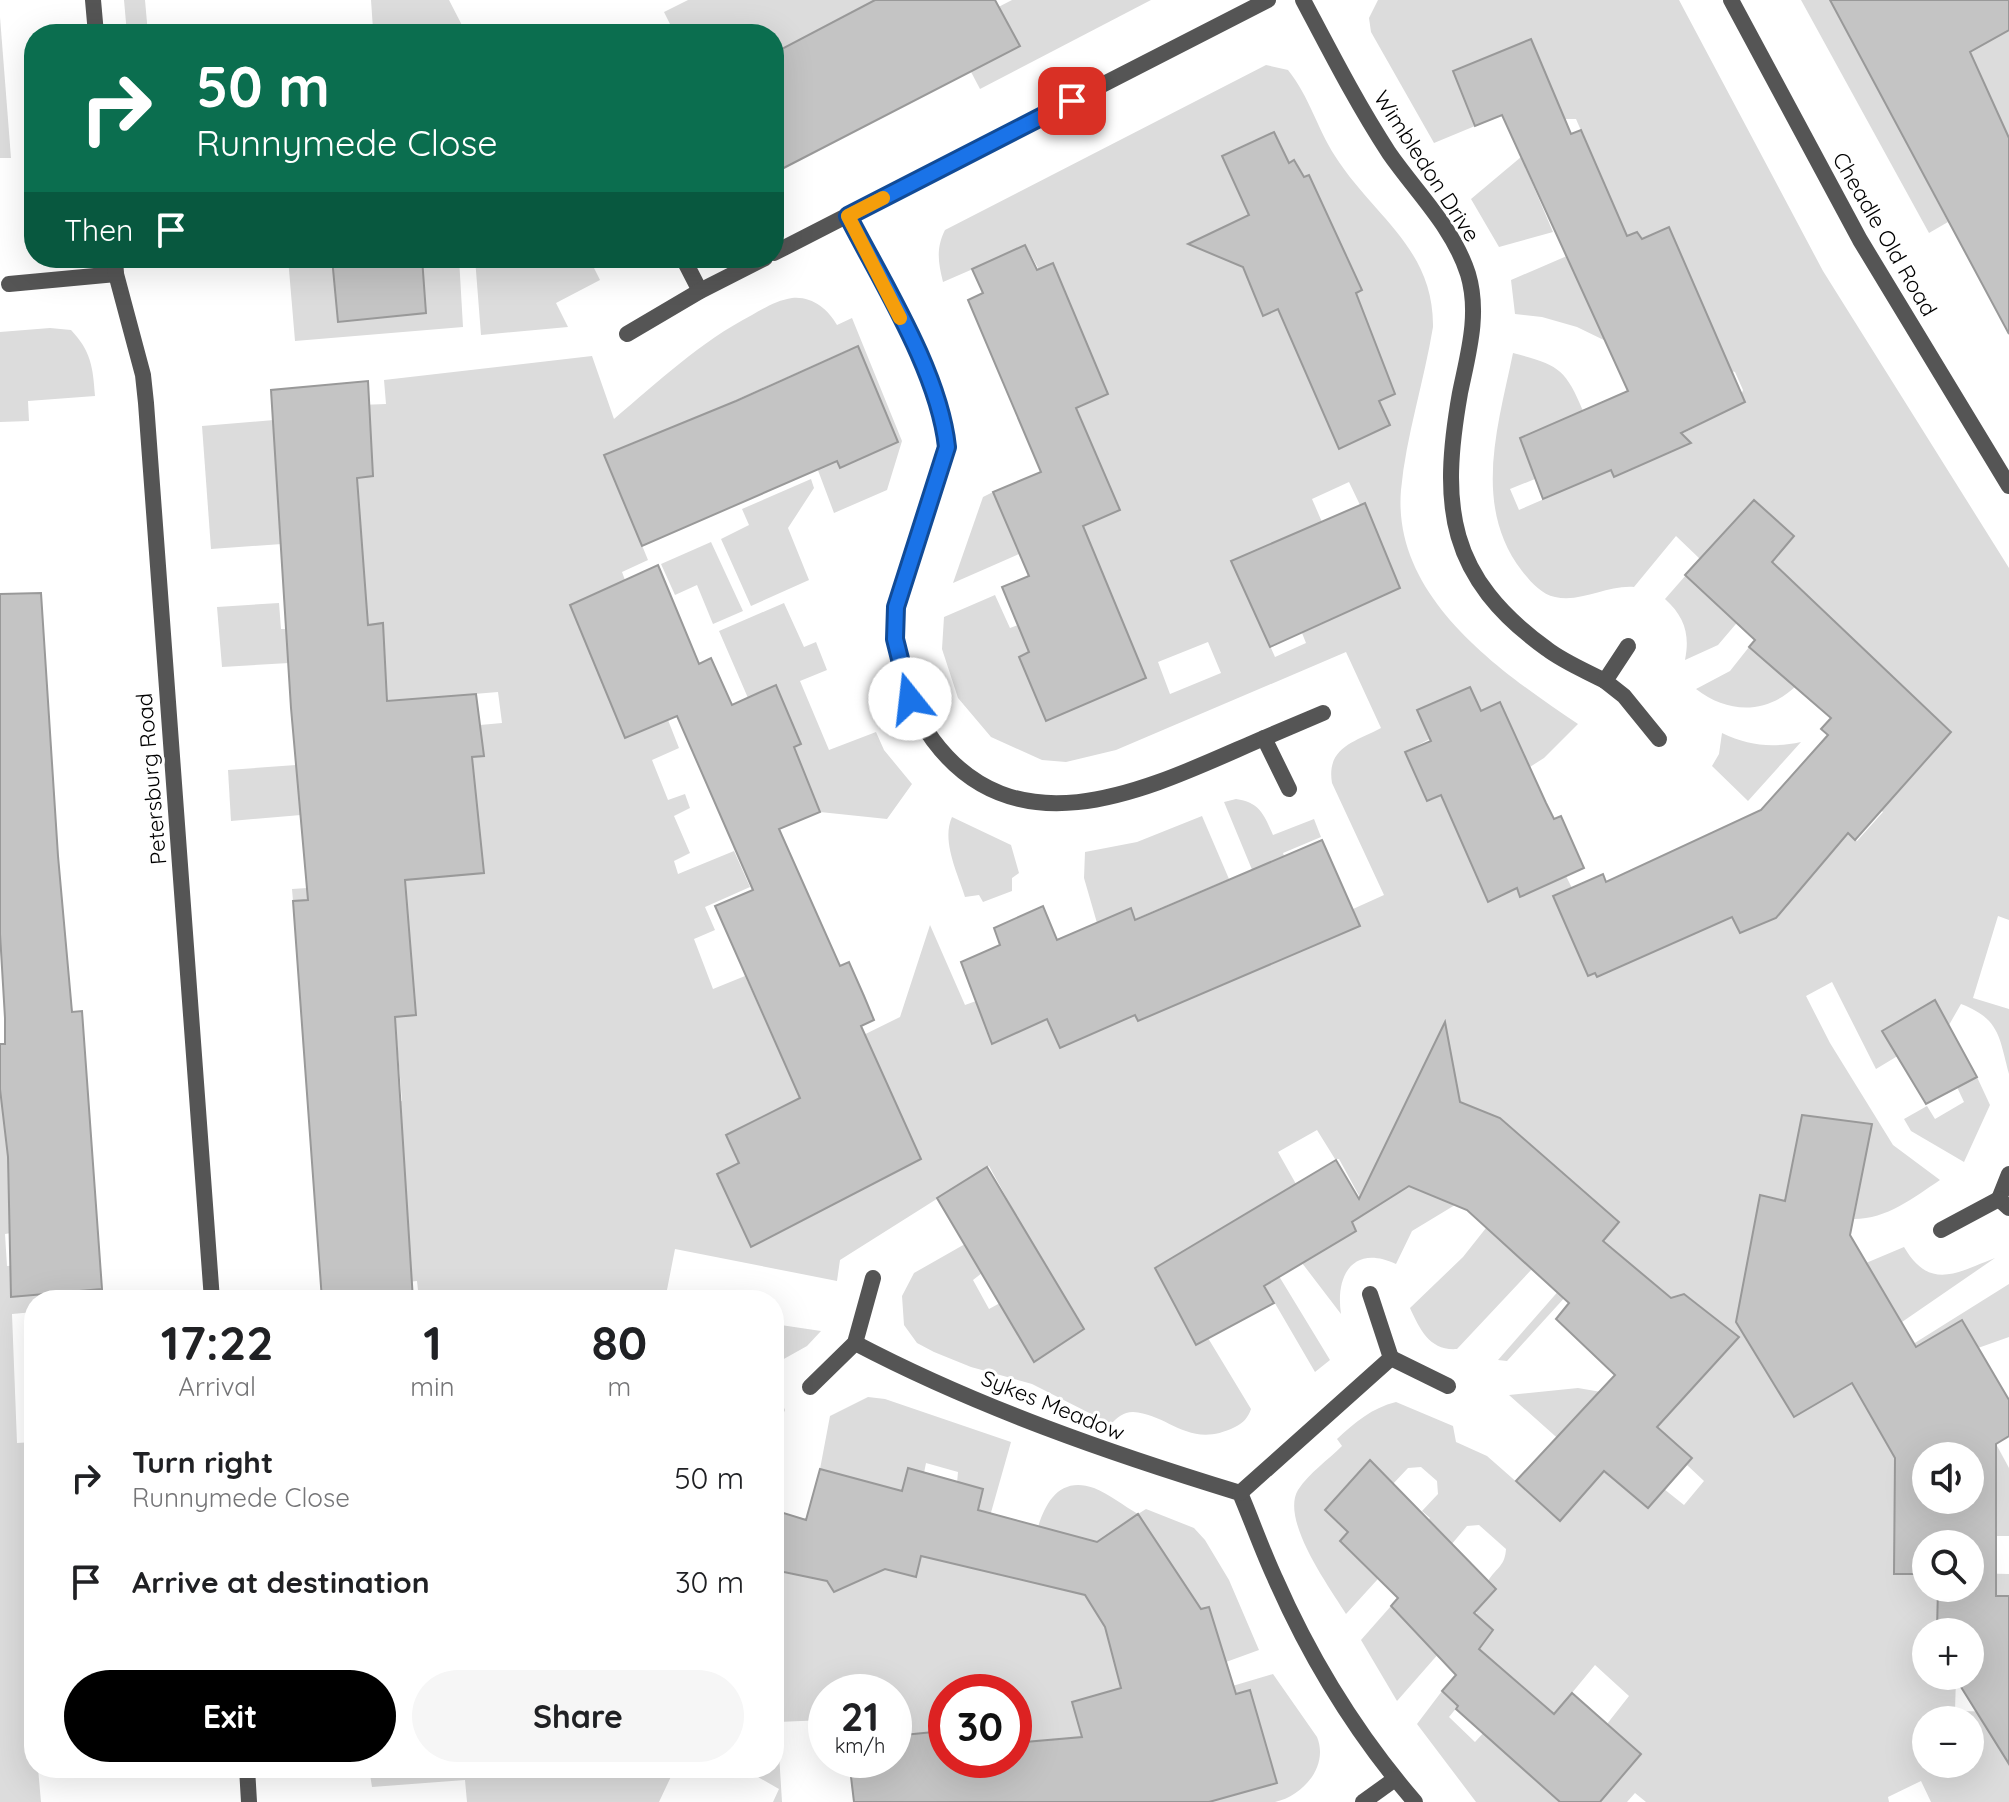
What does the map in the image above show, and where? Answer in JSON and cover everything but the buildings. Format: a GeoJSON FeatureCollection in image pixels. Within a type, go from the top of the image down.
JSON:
{"type":"FeatureCollection","features":[{"type":"Feature","properties":{"kind":"street"},"geometry":{"type":"LineString","coordinates":[[93,0],[95,24]]}},
{"type":"Feature","properties":{"kind":"street"},"geometry":{"type":"LineString","coordinates":[[784,248],[1268,0]]}},
{"type":"Feature","properties":{"kind":"street","name":"Wimbledon Drive"},"geometry":{"type":"LineString","coordinates":[[1303,0],[1389,152],[1451,235],[1468,274],[1473,331],[1450,454],[1449,481],[1452,512],[1468,563],[1506,612],[1547,649],[1605,681],[1624,696],[1659,739]]}},
{"type":"Feature","properties":{"kind":"street","name":"Cheadle Old Road"},"geometry":{"type":"LineString","coordinates":[[1731,0],[1860,240],[2009,486]]}},
{"type":"Feature","properties":{"kind":"street"},"geometry":{"type":"LineString","coordinates":[[848,216],[928,376],[944,420],[947,447],[896,607],[895,639],[903,677],[918,720],[944,755],[978,783],[1008,796],[1039,803],[1084,804],[1140,789],[1323,713]]}},
{"type":"Feature","properties":{"kind":"street"},"geometry":{"type":"LineString","coordinates":[[9,284],[104,268]]}},
{"type":"Feature","properties":{"kind":"street","name":"Petersburg Road"},"geometry":{"type":"LineString","coordinates":[[116,268],[143,375],[146,403],[211,1290]]}},
{"type":"Feature","properties":{"kind":"street"},"geometry":{"type":"LineString","coordinates":[[688,268],[700,291]]}},
{"type":"Feature","properties":{"kind":"street"},"geometry":{"type":"LineString","coordinates":[[627,334],[745,268]]}},
{"type":"Feature","properties":{"kind":"street"},"geometry":{"type":"LineString","coordinates":[[1605,681],[1628,646]]}},
{"type":"Feature","properties":{"kind":"street"},"geometry":{"type":"LineString","coordinates":[[1264,738],[1289,789]]}},
{"type":"Feature","properties":{"kind":"street"},"geometry":{"type":"LineString","coordinates":[[1941,1230],[2004,1204],[2009,1174]]}},
{"type":"Feature","properties":{"kind":"street"},"geometry":{"type":"LineString","coordinates":[[810,1387],[855,1343],[873,1278]]}},
{"type":"Feature","properties":{"kind":"street"},"geometry":{"type":"LineString","coordinates":[[1370,1294],[1391,1358],[1448,1386]]}},
{"type":"Feature","properties":{"kind":"street","name":"Sykes Meadow"},"geometry":{"type":"LineString","coordinates":[[855,1343],[908,1370],[1134,1461],[1240,1493]]}},
{"type":"Feature","properties":{"kind":"street"},"geometry":{"type":"LineString","coordinates":[[1391,1358],[1240,1493],[1275,1579],[1332,1688],[1395,1779],[1415,1802]]}},
{"type":"Feature","properties":{"kind":"street"},"geometry":{"type":"LineString","coordinates":[[248,1778],[249,1802]]}},
{"type":"Feature","properties":{"kind":"street"},"geometry":{"type":"LineString","coordinates":[[1363,1802],[1395,1779]]}},
{"type":"Feature","properties":{"kind":"shaded area"},"geometry":{"type":"Polygon","coordinates":[[[124,0],[145,0],[147,24],[126,24],[124,0]]]}},
{"type":"Feature","properties":{"kind":"shaded area"},"geometry":{"type":"Polygon","coordinates":[[[371,0],[449,0],[461,24],[373,24],[371,0]]]}},
{"type":"Feature","properties":{"kind":"shaded area"},"geometry":{"type":"Polygon","coordinates":[[[688,0],[875,0],[784,48],[784,24],[670,24],[664,12],[688,0]]]}},
{"type":"Feature","properties":{"kind":"shaded area"},"geometry":{"type":"Polygon","coordinates":[[[1012,0],[1151,0],[980,89],[950,32],[1012,0]]]}},
{"type":"Feature","properties":{"kind":"shaded area"},"geometry":{"type":"Polygon","coordinates":[[[1378,0],[1679,0],[1823,271],[2009,568],[2009,920],[1998,916],[1973,998],[2009,1009],[2009,1074],[2000,1040],[1991,1023],[1961,1004],[1949,1025],[1876,1069],[1832,982],[1806,996],[1830,1043],[1893,1145],[1940,1180],[1889,1211],[1854,1219],[1871,1127],[1802,1115],[1785,1201],[1760,1196],[1748,1256],[1838,1269],[1866,1263],[1846,1386],[2009,1284],[2009,1337],[1978,1348],[1933,1442],[1912,1442],[1912,1466],[1895,1479],[1894,1574],[1912,1574],[1912,1602],[1938,1602],[1939,1618],[1912,1618],[1912,1690],[1956,1690],[1955,1706],[1912,1706],[1912,1778],[1984,1778],[1984,1712],[2009,1712],[2009,1802],[1931,1802],[1921,1781],[1888,1797],[1889,1802],[1646,1802],[1635,1793],[1627,1802],[1600,1802],[1640,1754],[1607,1724],[1629,1696],[1595,1665],[1515,1762],[1559,1802],[1476,1802],[1417,1724],[1442,1691],[1458,1706],[1449,1717],[1475,1742],[1485,1731],[1542,1704],[1479,1649],[1478,1605],[1483,1589],[1502,1563],[1506,1549],[1479,1525],[1467,1526],[1451,1545],[1426,1523],[1430,1518],[1422,1511],[1438,1494],[1437,1481],[1421,1467],[1408,1468],[1391,1486],[1367,1463],[1325,1510],[1348,1532],[1340,1542],[1362,1563],[1387,1569],[1346,1614],[1301,1536],[1294,1503],[1298,1490],[1342,1446],[1337,1439],[1357,1421],[1396,1402],[1453,1426],[1456,1442],[1487,1456],[1560,1520],[1582,1460],[1509,1395],[1578,1388],[1607,1393],[1671,1298],[1641,1273],[1629,1285],[1567,1295],[1507,1361],[1498,1360],[1618,1223],[1532,1269],[1457,1349],[1440,1347],[1427,1338],[1410,1308],[1463,1257],[1486,1228],[1523,1151],[1502,1119],[1448,1097],[1455,1205],[1412,1231],[1396,1264],[1369,1258],[1350,1266],[1341,1286],[1341,1314],[1302,1263],[1356,1230],[1352,1222],[1368,1212],[1339,1159],[1335,1159],[1317,1130],[1278,1152],[1296,1184],[1243,1217],[1330,1360],[1315,1372],[1230,1226],[1155,1268],[1196,1344],[1208,1338],[1251,1409],[1247,1418],[1238,1425],[1205,1435],[1133,1412],[1123,1414],[1111,1424],[1032,1384],[971,1367],[917,1343],[904,1325],[902,1296],[914,1273],[1016,1215],[989,1166],[840,1260],[837,1281],[675,1249],[667,1290],[418,1290],[417,1281],[388,1284],[408,1225],[406,1188],[378,1191],[394,1102],[402,1101],[397,1042],[303,1049],[302,1025],[416,1015],[411,955],[293,901],[292,889],[307,888],[306,876],[380,870],[296,751],[293,731],[367,725],[385,655],[383,624],[351,626],[343,479],[373,476],[370,416],[360,405],[386,404],[384,380],[592,356],[614,419],[715,337],[766,307],[792,298],[806,299],[819,305],[837,325],[852,318],[902,441],[887,490],[834,513],[816,465],[836,456],[841,468],[898,442],[857,346],[736,400],[772,488],[605,455],[648,560],[622,572],[625,580],[570,605],[625,738],[668,720],[679,748],[652,760],[668,800],[685,794],[690,808],[674,816],[690,853],[674,861],[678,874],[734,851],[750,887],[705,907],[715,930],[694,939],[713,989],[745,976],[772,1036],[817,1015],[833,1050],[900,1017],[930,925],[965,1005],[976,1001],[992,1043],[1047,1019],[1060,1048],[1123,984],[1138,1021],[1359,925],[1353,909],[1384,895],[1332,783],[1331,771],[1333,761],[1344,747],[1381,728],[1346,652],[1116,750],[1066,762],[1042,760],[991,737],[958,698],[942,649],[944,617],[995,595],[1010,628],[1018,625],[1034,650],[1019,657],[1046,721],[1146,678],[1119,615],[1057,564],[1094,450],[1077,408],[1107,394],[1026,246],[943,282],[939,255],[945,230],[1266,65],[1288,70],[1335,156],[1412,254],[1431,299],[1433,327],[1401,490],[1403,529],[1414,565],[1433,598],[1457,628],[1517,681],[1578,724],[1544,758],[1522,772],[1473,868],[1487,901],[1517,888],[1520,896],[1566,876],[1572,888],[1553,897],[1589,976],[1659,943],[1694,913],[1701,931],[1732,917],[1740,933],[1773,919],[1836,823],[1857,841],[1883,812],[1864,794],[1895,795],[1951,731],[1781,571],[1718,645],[1685,660],[1687,642],[1684,627],[1665,599],[1686,575],[1728,615],[1794,536],[1754,500],[1700,559],[1676,536],[1634,587],[1565,598],[1550,595],[1529,579],[1507,546],[1497,520],[1493,493],[1496,437],[1513,353],[1558,370],[1571,385],[1583,411],[1520,438],[1535,479],[1510,489],[1519,510],[1611,470],[1738,405],[1743,390],[1735,372],[1612,344],[1577,327],[1542,317],[1515,314],[1511,280],[1625,231],[1576,119],[1565,119],[1530,39],[1453,71],[1475,126],[1434,143],[1371,32],[1369,18],[1378,0]],[[1222,156],[1249,215],[1214,244],[1221,258],[1233,263],[1262,250],[1309,175],[1304,177],[1295,160],[1289,163],[1222,156]],[[1669,227],[1642,239],[1637,232],[1577,259],[1580,285],[1669,227]],[[1347,256],[1251,287],[1262,315],[1288,304],[1362,290],[1347,256]],[[1373,340],[1340,449],[1390,425],[1379,401],[1395,393],[1373,340]],[[1349,482],[1312,499],[1322,522],[1232,561],[1275,657],[1306,643],[1302,633],[1400,588],[1366,507],[1360,505],[1349,482]],[[1208,642],[1158,662],[1170,694],[1221,673],[1208,642]],[[498,692],[426,698],[480,725],[502,723],[498,692]],[[1500,702],[1405,752],[1427,801],[1525,757],[1500,702]],[[890,1090],[787,1138],[917,1151],[890,1090]],[[757,1120],[726,1135],[739,1163],[717,1174],[751,1247],[810,1217],[792,1178],[757,1120]],[[1021,1224],[970,1254],[982,1273],[973,1280],[989,1309],[1000,1303],[1034,1362],[1084,1329],[1021,1224]],[[1631,1405],[1664,1489],[1684,1505],[1704,1481],[1687,1465],[1693,1458],[1631,1405]]]}},
{"type":"Feature","properties":{"kind":"shaded area"},"geometry":{"type":"Polygon","coordinates":[[[1801,0],[1830,0],[1885,101],[2007,31],[2009,0],[2009,138],[1927,182],[1948,222],[1929,233],[1801,0]]]}},
{"type":"Feature","properties":{"kind":"shaded area"},"geometry":{"type":"Polygon","coordinates":[[[0,17],[11,158],[0,158],[0,17]]]}},
{"type":"Feature","properties":{"kind":"shaded area"},"geometry":{"type":"Polygon","coordinates":[[[1521,157],[1553,232],[1499,247],[1471,199],[1521,157]]]}},
{"type":"Feature","properties":{"kind":"shaded area"},"geometry":{"type":"Polygon","coordinates":[[[289,268],[333,268],[339,322],[425,313],[422,268],[460,268],[463,327],[295,341],[289,268]]]}},
{"type":"Feature","properties":{"kind":"shaded area"},"geometry":{"type":"Polygon","coordinates":[[[476,268],[594,268],[600,280],[556,303],[568,327],[481,335],[476,268]]]}},
{"type":"Feature","properties":{"kind":"shaded area"},"geometry":{"type":"Polygon","coordinates":[[[50,328],[71,330],[83,345],[92,368],[95,396],[28,401],[29,421],[0,422],[0,332],[50,328]]]}},
{"type":"Feature","properties":{"kind":"shaded area"},"geometry":{"type":"Polygon","coordinates":[[[274,420],[282,544],[211,549],[202,426],[274,420]]]}},
{"type":"Feature","properties":{"kind":"shaded area"},"geometry":{"type":"Polygon","coordinates":[[[811,479],[814,488],[788,528],[809,580],[751,606],[721,539],[749,525],[742,509],[811,479]]]}},
{"type":"Feature","properties":{"kind":"shaded area"},"geometry":{"type":"Polygon","coordinates":[[[993,492],[1019,554],[953,583],[983,497],[993,492]]]}},
{"type":"Feature","properties":{"kind":"shaded area"},"geometry":{"type":"Polygon","coordinates":[[[711,542],[743,611],[713,624],[697,585],[675,595],[661,564],[711,542]]]}},
{"type":"Feature","properties":{"kind":"shaded area"},"geometry":{"type":"Polygon","coordinates":[[[279,603],[281,629],[286,629],[289,663],[222,667],[217,607],[279,603]]]}},
{"type":"Feature","properties":{"kind":"shaded area"},"geometry":{"type":"Polygon","coordinates":[[[784,603],[804,647],[816,642],[827,670],[800,681],[829,750],[876,732],[884,750],[912,784],[887,819],[820,812],[806,778],[786,751],[801,744],[748,698],[719,631],[784,603]]]}},
{"type":"Feature","properties":{"kind":"shaded area"},"geometry":{"type":"Polygon","coordinates":[[[1749,647],[1795,687],[1771,702],[1746,708],[1720,703],[1696,689],[1730,671],[1749,647]]]}},
{"type":"Feature","properties":{"kind":"shaded area"},"geometry":{"type":"Polygon","coordinates":[[[1722,733],[1761,745],[1801,742],[1748,801],[1712,766],[1719,754],[1722,733]]]}},
{"type":"Feature","properties":{"kind":"shaded area"},"geometry":{"type":"Polygon","coordinates":[[[296,765],[301,815],[231,821],[228,770],[296,765]]]}},
{"type":"Feature","properties":{"kind":"shaded area"},"geometry":{"type":"Polygon","coordinates":[[[1236,799],[1260,810],[1273,835],[1314,819],[1321,837],[1283,853],[1285,859],[1253,872],[1224,802],[1236,799]]]}},
{"type":"Feature","properties":{"kind":"shaded area"},"geometry":{"type":"Polygon","coordinates":[[[1202,816],[1229,879],[1135,919],[1131,909],[1097,923],[1084,878],[1085,852],[1137,842],[1202,816]]]}},
{"type":"Feature","properties":{"kind":"shaded area"},"geometry":{"type":"Polygon","coordinates":[[[952,817],[1011,845],[1019,873],[1012,878],[1012,891],[983,902],[979,895],[965,897],[949,847],[952,817]]]}},
{"type":"Feature","properties":{"kind":"shaded area"},"geometry":{"type":"Polygon","coordinates":[[[1977,1077],[1990,1105],[1964,1162],[1911,1131],[1904,1119],[1927,1106],[1935,1119],[1964,1102],[1957,1087],[1977,1077]]]}},
{"type":"Feature","properties":{"kind":"shaded area"},"geometry":{"type":"Polygon","coordinates":[[[0,1089],[9,1144],[91,1137],[93,1159],[8,1165],[11,1233],[5,1234],[7,1266],[36,1264],[102,1290],[24,1290],[24,1313],[12,1314],[17,1443],[24,1443],[24,1778],[39,1778],[41,1802],[0,1802],[0,1089]]]}},
{"type":"Feature","properties":{"kind":"shaded area"},"geometry":{"type":"Polygon","coordinates":[[[1904,1247],[1924,1269],[1945,1275],[1995,1258],[1902,1322],[1866,1263],[1904,1247]]]}},
{"type":"Feature","properties":{"kind":"shaded area"},"geometry":{"type":"Polygon","coordinates":[[[784,1325],[821,1331],[807,1346],[784,1359],[784,1325]]]}},
{"type":"Feature","properties":{"kind":"shaded area"},"geometry":{"type":"Polygon","coordinates":[[[868,1397],[885,1399],[1011,1442],[975,1569],[1027,1581],[1042,1515],[1050,1500],[1061,1490],[1076,1485],[1094,1488],[1138,1514],[1146,1509],[1194,1528],[1205,1540],[1229,1580],[1259,1650],[1226,1662],[1209,1607],[1131,1629],[1132,1633],[1108,1640],[1117,1672],[1130,1686],[1072,1702],[1081,1731],[1273,1674],[1317,1737],[1319,1759],[1311,1778],[1295,1793],[1275,1802],[1209,1802],[1276,1782],[1196,1757],[1032,1744],[1032,1674],[928,1674],[928,1732],[912,1734],[912,1674],[808,1674],[808,1721],[784,1722],[784,1572],[798,1517],[806,1519],[800,1544],[826,1551],[829,1584],[844,1588],[858,1581],[886,1487],[820,1469],[830,1416],[868,1397]],[[926,1463],[924,1473],[908,1468],[883,1568],[916,1577],[925,1543],[967,1554],[983,1489],[957,1483],[958,1472],[926,1463]],[[1138,1514],[1066,1564],[1085,1595],[1111,1580],[1184,1583],[1138,1514]]]}},
{"type":"Feature","properties":{"kind":"shaded area"},"geometry":{"type":"Polygon","coordinates":[[[1996,1444],[2009,1468],[2009,1536],[1996,1536],[1984,1500],[1984,1451],[1996,1444]]]}},
{"type":"Feature","properties":{"kind":"shaded area"},"geometry":{"type":"Polygon","coordinates":[[[1984,1573],[2009,1574],[2009,1596],[1984,1596],[1984,1573]]]}},
{"type":"Feature","properties":{"kind":"shaded area"},"geometry":{"type":"Polygon","coordinates":[[[1391,1606],[1427,1644],[1447,1644],[1397,1701],[1361,1640],[1391,1606]]]}},
{"type":"Feature","properties":{"kind":"shaded area"},"geometry":{"type":"Polygon","coordinates":[[[371,1778],[670,1778],[659,1802],[467,1802],[465,1780],[372,1787],[371,1778]]]}},
{"type":"Feature","properties":{"kind":"shaded area"},"geometry":{"type":"Polygon","coordinates":[[[760,1778],[780,1778],[782,1802],[773,1802],[779,1789],[760,1778]]]}},
{"type":"Feature","properties":{"kind":"slow traffic"},"geometry":{"type":"LineString","coordinates":[[883,198],[848,216],[900,318]]}},
{"type":"Feature","properties":{"kind":"route"},"geometry":{"type":"LineString","coordinates":[[910,699],[895,639],[896,607],[947,447],[944,420],[928,376],[848,216],[1072,101]]}}]}
